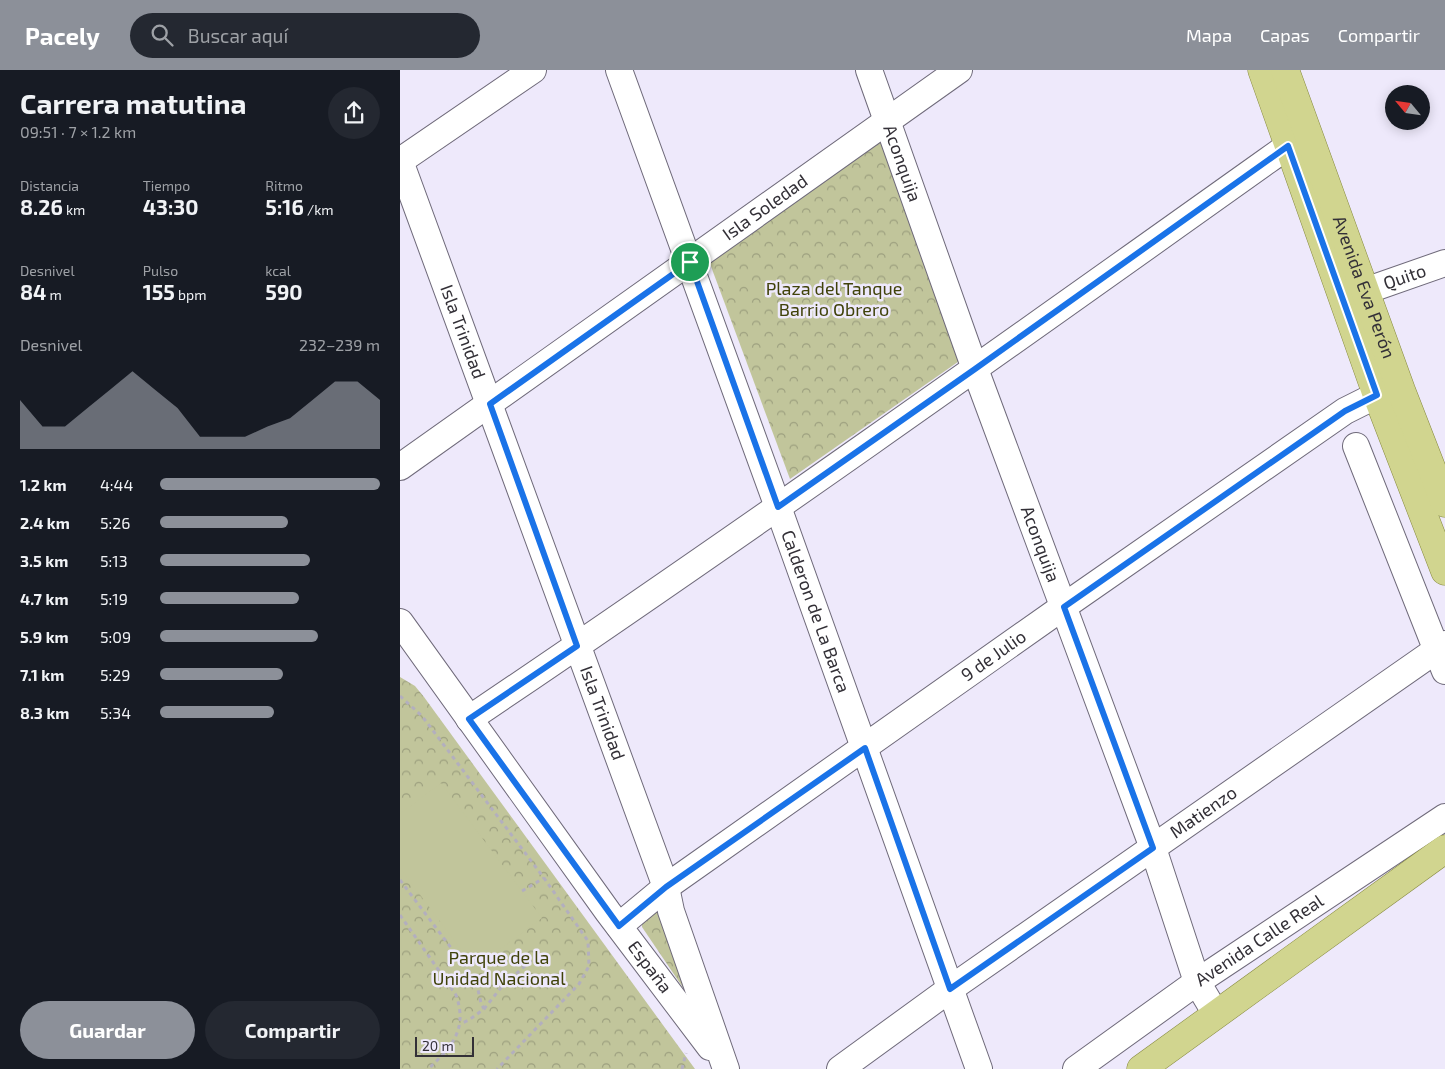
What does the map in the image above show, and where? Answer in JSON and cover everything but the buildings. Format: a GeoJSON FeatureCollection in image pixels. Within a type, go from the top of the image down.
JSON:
{"type":"FeatureCollection","features":[{"type":"Feature","properties":{"kind":"main road","name":"Avenida Eva Perón"},"geometry":{"type":"LineString","coordinates":[[1262,70],[1377,395],[1445,571]]}},
{"type":"Feature","properties":{"kind":"main road","name":"Avenida Eva Perón"},"geometry":{"type":"LineString","coordinates":[[1285,70],[1401,390],[1445,503]]}},
{"type":"Feature","properties":{"kind":"main road","name":"Avenida Calle Real"},"geometry":{"type":"LineString","coordinates":[[1141,1069],[1445,849]]}},
{"type":"Feature","properties":{"kind":"street"},"geometry":{"type":"LineString","coordinates":[[400,161],[533,70]]}},
{"type":"Feature","properties":{"kind":"street","name":"Calderon de La Barca"},"geometry":{"type":"LineString","coordinates":[[619,70],[690,262],[979,1069]]}},
{"type":"Feature","properties":{"kind":"street","name":"Aconquija"},"geometry":{"type":"LineString","coordinates":[[869,70],[975,369],[1153,848],[1197,982],[1216,1014]]}},
{"type":"Feature","properties":{"kind":"street","name":"Isla Soledad"},"geometry":{"type":"LineString","coordinates":[[400,467],[959,70]]}},
{"type":"Feature","properties":{"kind":"street"},"geometry":{"type":"LineString","coordinates":[[469,719],[778,507],[1288,146]]}},
{"type":"Feature","properties":{"kind":"street","name":"Isla Trinidad"},"geometry":{"type":"LineString","coordinates":[[400,161],[666,887],[670,911],[726,1069]]}},
{"type":"Feature","properties":{"kind":"street","name":"Quito"},"geometry":{"type":"LineString","coordinates":[[1365,291],[1445,263]]}},
{"type":"Feature","properties":{"kind":"street","name":"9 de Julio"},"geometry":{"type":"LineString","coordinates":[[619,926],[666,887],[1064,607],[1345,411],[1377,395]]}},
{"type":"Feature","properties":{"kind":"street"},"geometry":{"type":"LineString","coordinates":[[1356,446],[1442,655]]}},
{"type":"Feature","properties":{"kind":"street","name":"España"},"geometry":{"type":"LineString","coordinates":[[400,622],[619,926],[726,1069]]}},
{"type":"Feature","properties":{"kind":"street","name":"Matienzo"},"geometry":{"type":"LineString","coordinates":[[840,1069],[950,989],[1153,848],[1442,655]]}},
{"type":"Feature","properties":{"kind":"street","name":"Avenida Calle Real"},"geometry":{"type":"LineString","coordinates":[[1076,1069],[1197,982],[1445,817]]}},
{"type":"Feature","properties":{"kind":"path"},"geometry":{"type":"LineString","coordinates":[[400,696],[422,716],[544,878],[588,941],[588,966],[579,984],[497,1069]]}},
{"type":"Feature","properties":{"kind":"path"},"geometry":{"type":"LineString","coordinates":[[522,891],[544,878]]}},
{"type":"Feature","properties":{"kind":"path"},"geometry":{"type":"LineString","coordinates":[[400,880],[476,981],[480,1003],[484,1009]]}},
{"type":"Feature","properties":{"kind":"path"},"geometry":{"type":"LineString","coordinates":[[400,915],[456,995],[461,1009],[460,1024],[452,1045],[428,1069]]}},
{"type":"Feature","properties":{"kind":"path"},"geometry":{"type":"LineString","coordinates":[[460,1024],[484,1009],[503,985],[532,960]]}},
{"type":"Feature","properties":{"kind":"path"},"geometry":{"type":"LineString","coordinates":[[682,1069],[688,1048]]}},
{"type":"Feature","properties":{"kind":"green space","name":"Plaza del Tanque Barrio Obrero"},"geometry":{"type":"Polygon","coordinates":[[[886,136],[965,357],[790,479],[709,261],[886,136]]]}},
{"type":"Feature","properties":{"kind":"green space","name":"Parque de la Unidad Nacional"},"geometry":{"type":"Polygon","coordinates":[[[400,677],[415,686],[424,697],[695,1069],[400,1069],[400,677]]]}},
{"type":"Feature","properties":{"kind":"green space"},"geometry":{"type":"Polygon","coordinates":[[[441,783],[542,918],[475,968],[400,868],[400,814],[441,783]]]}},
{"type":"Feature","properties":{"kind":"green space"},"geometry":{"type":"Polygon","coordinates":[[[659,905],[694,1004],[642,927],[642,920],[659,905]]]}},
{"type":"Feature","properties":{"kind":"route"},"geometry":{"type":"LineString","coordinates":[[1288,146],[1377,395],[1345,411],[1064,607],[1153,848],[950,989],[865,748],[666,887],[619,926],[469,719],[577,646],[490,404],[690,262],[778,507],[1288,146]]}}]}
